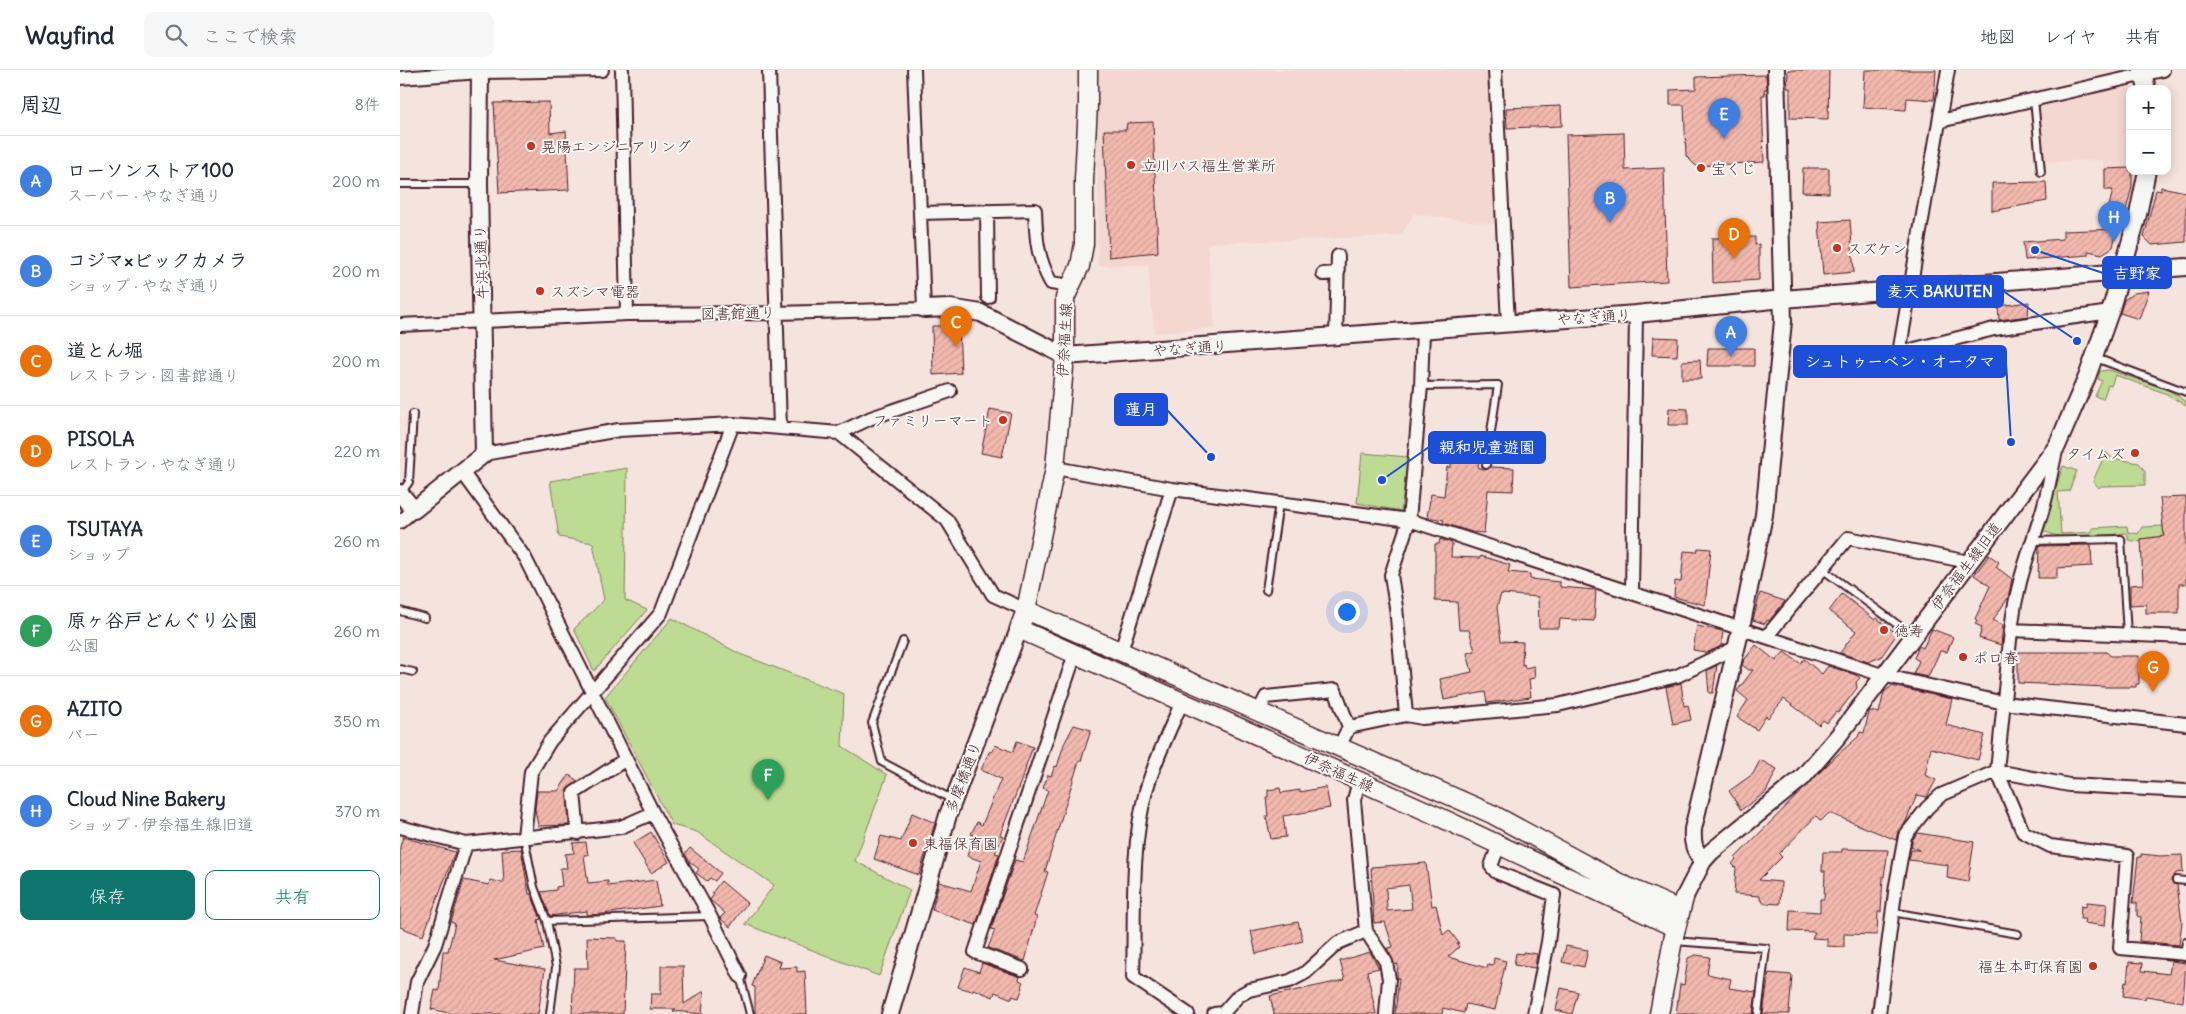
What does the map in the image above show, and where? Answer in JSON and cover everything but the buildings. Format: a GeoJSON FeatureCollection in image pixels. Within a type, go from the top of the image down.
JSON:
{"type":"FeatureCollection","features":[{"type":"Feature","properties":{"kind":"main road","name":"伊奈福生線"},"geometry":{"type":"LineString","coordinates":[[1088,70],[1084,244],[1080,266],[1065,298],[1064,356],[1055,468],[1026,610],[1020,629],[1499,845],[1674,934]]}},
{"type":"Feature","properties":{"kind":"main road","name":"伊奈福生線"},"geometry":{"type":"LineString","coordinates":[[1026,610],[1492,814],[1621,884],[1682,904]]}},
{"type":"Feature","properties":{"kind":"main road"},"geometry":{"type":"LineString","coordinates":[[1659,1014],[1674,934],[1682,904]]}},
{"type":"Feature","properties":{"kind":"street"},"geometry":{"type":"LineString","coordinates":[[400,78],[480,71],[602,70]]}},
{"type":"Feature","properties":{"kind":"street"},"geometry":{"type":"LineString","coordinates":[[622,70],[627,314]]}},
{"type":"Feature","properties":{"kind":"street"},"geometry":{"type":"LineString","coordinates":[[769,70],[780,428]]}},
{"type":"Feature","properties":{"kind":"street"},"geometry":{"type":"LineString","coordinates":[[914,70],[924,309]]}},
{"type":"Feature","properties":{"kind":"street"},"geometry":{"type":"LineString","coordinates":[[1495,70],[1508,323]]}},
{"type":"Feature","properties":{"kind":"street"},"geometry":{"type":"LineString","coordinates":[[1703,861],[1696,853],[1692,844],[1693,829],[1737,647],[1764,514],[1775,415],[1783,299],[1776,70]]}},
{"type":"Feature","properties":{"kind":"street"},"geometry":{"type":"LineString","coordinates":[[1948,70],[1908,289],[1899,353],[1994,329],[2110,312]]}},
{"type":"Feature","properties":{"kind":"street"},"geometry":{"type":"LineString","coordinates":[[1940,120],[2034,99],[2144,78],[2163,70]]}},
{"type":"Feature","properties":{"kind":"street","name":"牛浜北通り"},"geometry":{"type":"LineString","coordinates":[[480,71],[479,184],[484,454]]}},
{"type":"Feature","properties":{"kind":"street","name":"伊奈福生線旧道"},"geometry":{"type":"LineString","coordinates":[[1682,904],[1703,861],[1726,838],[1802,778],[1839,735],[1882,675],[2057,446],[2078,399],[2110,312],[2137,218],[2145,175]]}},
{"type":"Feature","properties":{"kind":"street"},"geometry":{"type":"LineString","coordinates":[[921,213],[1035,210],[1041,265],[1051,283],[1070,286]]}},
{"type":"Feature","properties":{"kind":"street"},"geometry":{"type":"LineString","coordinates":[[987,211],[988,297]]}},
{"type":"Feature","properties":{"kind":"street"},"geometry":{"type":"LineString","coordinates":[[1336,337],[1338,256]]}},
{"type":"Feature","properties":{"kind":"street","name":"やなぎ通り"},"geometry":{"type":"LineString","coordinates":[[1064,356],[1636,314],[1783,299],[2122,270],[2186,267]]}},
{"type":"Feature","properties":{"kind":"street"},"geometry":{"type":"LineString","coordinates":[[1322,274],[1338,273]]}},
{"type":"Feature","properties":{"kind":"street","name":"図書館通り"},"geometry":{"type":"LineString","coordinates":[[400,324],[482,322],[627,314],[776,313],[950,308],[981,314],[1064,356]]}},
{"type":"Feature","properties":{"kind":"street"},"geometry":{"type":"LineString","coordinates":[[1632,593],[1636,314]]}},
{"type":"Feature","properties":{"kind":"street"},"geometry":{"type":"LineString","coordinates":[[1406,715],[1396,607],[1391,576],[1409,520],[1421,386],[1423,330]]}},
{"type":"Feature","properties":{"kind":"street"},"geometry":{"type":"LineString","coordinates":[[400,522],[463,473],[484,454],[619,430],[733,424],[839,433],[871,418],[950,391]]}},
{"type":"Feature","properties":{"kind":"street"},"geometry":{"type":"LineString","coordinates":[[524,837],[531,772],[550,741],[661,613],[733,424]]}},
{"type":"Feature","properties":{"kind":"street"},"geometry":{"type":"LineString","coordinates":[[839,433],[947,520],[993,595],[1026,610]]}},
{"type":"Feature","properties":{"kind":"street"},"geometry":{"type":"LineString","coordinates":[[2057,446],[2042,513],[2014,601],[1997,771],[2023,832],[2050,846],[2127,856],[2120,948],[2185,950]]}},
{"type":"Feature","properties":{"kind":"street"},"geometry":{"type":"LineString","coordinates":[[1055,468],[1172,489],[1409,520],[1882,675],[2004,703],[2186,724]]}},
{"type":"Feature","properties":{"kind":"street"},"geometry":{"type":"LineString","coordinates":[[463,473],[525,558],[653,813],[710,916],[740,976]]}},
{"type":"Feature","properties":{"kind":"street"},"geometry":{"type":"LineString","coordinates":[[1121,651],[1172,489]]}},
{"type":"Feature","properties":{"kind":"street"},"geometry":{"type":"LineString","coordinates":[[400,493],[414,510]]}},
{"type":"Feature","properties":{"kind":"street"},"geometry":{"type":"LineString","coordinates":[[1767,636],[1848,538],[1970,562]]}},
{"type":"Feature","properties":{"kind":"street","name":"多摩橋通り"},"geometry":{"type":"LineString","coordinates":[[890,1014],[953,800],[1020,629]]}},
{"type":"Feature","properties":{"kind":"street"},"geometry":{"type":"LineString","coordinates":[[2012,630],[2186,636]]}},
{"type":"Feature","properties":{"kind":"street"},"geometry":{"type":"LineString","coordinates":[[1349,727],[1406,715],[1422,718],[1558,705],[1676,676],[1737,647]]}},
{"type":"Feature","properties":{"kind":"street"},"geometry":{"type":"LineString","coordinates":[[1022,969],[975,952],[1076,654]]}},
{"type":"Feature","properties":{"kind":"street"},"geometry":{"type":"LineString","coordinates":[[1259,711],[1266,697],[1335,690],[1349,727],[1339,747]]}},
{"type":"Feature","properties":{"kind":"street"},"geometry":{"type":"LineString","coordinates":[[1182,702],[1156,761],[1146,792],[1136,855],[1133,977],[1188,1014]]}},
{"type":"Feature","properties":{"kind":"street"},"geometry":{"type":"LineString","coordinates":[[578,833],[574,793],[626,759]]}},
{"type":"Feature","properties":{"kind":"street"},"geometry":{"type":"LineString","coordinates":[[1880,1014],[1892,912],[1905,836],[1927,808],[1941,795],[1997,771],[2069,784],[2186,791]]}},
{"type":"Feature","properties":{"kind":"street"},"geometry":{"type":"LineString","coordinates":[[1359,781],[1354,800],[1366,931],[1386,962],[1389,979],[1386,1014]]}},
{"type":"Feature","properties":{"kind":"street"},"geometry":{"type":"LineString","coordinates":[[400,827],[466,844],[621,827],[653,813]]}},
{"type":"Feature","properties":{"kind":"street"},"geometry":{"type":"LineString","coordinates":[[412,1014],[418,982],[435,945],[466,844]]}},
{"type":"Feature","properties":{"kind":"street"},"geometry":{"type":"LineString","coordinates":[[1499,845],[1491,866],[1496,872],[1554,895],[1548,942],[1534,1014]]}},
{"type":"Feature","properties":{"kind":"street"},"geometry":{"type":"LineString","coordinates":[[1214,1014],[1222,1013],[1238,996],[1249,990],[1290,981],[1305,973],[1338,943],[1366,931]]}},
{"type":"Feature","properties":{"kind":"lane"},"geometry":{"type":"LineString","coordinates":[[2034,99],[2041,172]]}},
{"type":"Feature","properties":{"kind":"lane"},"geometry":{"type":"LineString","coordinates":[[400,184],[479,184]]}},
{"type":"Feature","properties":{"kind":"lane"},"geometry":{"type":"LineString","coordinates":[[2094,357],[2186,392]]}},
{"type":"Feature","properties":{"kind":"lane"},"geometry":{"type":"LineString","coordinates":[[1421,386],[1498,385],[1486,465]]}},
{"type":"Feature","properties":{"kind":"lane"},"geometry":{"type":"LineString","coordinates":[[400,493],[409,482],[413,414]]}},
{"type":"Feature","properties":{"kind":"lane"},"geometry":{"type":"LineString","coordinates":[[1266,590],[1280,503]]}},
{"type":"Feature","properties":{"kind":"lane"},"geometry":{"type":"LineString","coordinates":[[2032,541],[2121,539],[2127,634]]}},
{"type":"Feature","properties":{"kind":"lane"},"geometry":{"type":"LineString","coordinates":[[1822,569],[1913,636]]}},
{"type":"Feature","properties":{"kind":"lane"},"geometry":{"type":"LineString","coordinates":[[400,611],[425,618]]}},
{"type":"Feature","properties":{"kind":"lane"},"geometry":{"type":"LineString","coordinates":[[903,641],[872,723],[882,762],[953,800]]}},
{"type":"Feature","properties":{"kind":"lane"},"geometry":{"type":"LineString","coordinates":[[400,669],[413,672]]}},
{"type":"Feature","properties":{"kind":"lane"},"geometry":{"type":"LineString","coordinates":[[524,837],[534,887],[547,921],[556,967],[550,1014]]}},
{"type":"Feature","properties":{"kind":"lane"},"geometry":{"type":"LineString","coordinates":[[2176,880],[2186,881]]}},
{"type":"Feature","properties":{"kind":"lane"},"geometry":{"type":"LineString","coordinates":[[1892,912],[2018,934]]}},
{"type":"Feature","properties":{"kind":"lane"},"geometry":{"type":"LineString","coordinates":[[547,921],[710,916]]}},
{"type":"Feature","properties":{"kind":"lane"},"geometry":{"type":"LineString","coordinates":[[1674,934],[1766,948],[1758,1014]]}},
{"type":"Feature","properties":{"kind":"lane"},"geometry":{"type":"LineString","coordinates":[[740,976],[750,1014]]}},
{"type":"Feature","properties":{"kind":"shaded area"},"geometry":{"type":"Polygon","coordinates":[[[1097,70],[1490,70],[1494,224],[1414,214],[1402,234],[1397,236],[1207,243],[1215,328],[1154,333],[1148,265],[1098,266],[1097,70]]]}},
{"type":"Feature","properties":{"kind":"shaded area"},"geometry":{"type":"Polygon","coordinates":[[[2126,86],[2126,175],[2134,175],[2132,187],[2104,192],[2103,160],[2044,162],[2039,107],[2126,86]]]}},
{"type":"Feature","properties":{"kind":"green space"},"geometry":{"type":"Polygon","coordinates":[[[2109,370],[2169,390],[2186,402],[2186,406],[2167,394],[2115,375],[2111,386],[2108,385],[2103,399],[2095,396],[2102,381],[2098,379],[2100,371],[2109,370]]]}},
{"type":"Feature","properties":{"kind":"green space"},"geometry":{"type":"Polygon","coordinates":[[[2106,452],[2112,458],[2139,463],[2145,471],[2145,485],[2101,486],[2099,488],[2093,481],[2106,452]]]}},
{"type":"Feature","properties":{"kind":"green space"},"geometry":{"type":"Polygon","coordinates":[[[1362,453],[1408,457],[1401,511],[1357,503],[1362,453]]]}},
{"type":"Feature","properties":{"kind":"green space"},"geometry":{"type":"Polygon","coordinates":[[[2063,466],[2077,471],[2069,491],[2058,492],[2061,534],[2092,532],[2092,528],[2127,526],[2128,532],[2138,534],[2142,527],[2163,526],[2164,536],[2141,539],[2141,542],[2128,540],[2126,533],[2070,537],[2059,536],[2042,529],[2063,466]]]}},
{"type":"Feature","properties":{"kind":"green space"},"geometry":{"type":"Polygon","coordinates":[[[627,468],[625,600],[647,610],[594,671],[574,629],[604,600],[593,543],[559,537],[550,481],[627,468]]]}},
{"type":"Feature","properties":{"kind":"green space"},"geometry":{"type":"Polygon","coordinates":[[[672,618],[740,654],[844,694],[842,746],[887,775],[855,861],[910,890],[879,976],[745,924],[774,885],[697,832],[672,825],[605,697],[672,618]]]}},
{"type":"Feature","properties":{"kind":"place","name":"TSUTAYA"},"geometry":{"type":"Point","coordinates":[1724,139]}},
{"type":"Feature","properties":{"kind":"place","name":"晃陽エンジニアリング"},"geometry":{"type":"Point","coordinates":[531,146]}},
{"type":"Feature","properties":{"kind":"place","name":"立川バス福生営業所"},"geometry":{"type":"Point","coordinates":[1131,165]}},
{"type":"Feature","properties":{"kind":"place","name":"宝くじ"},"geometry":{"type":"Point","coordinates":[1701,168]}},
{"type":"Feature","properties":{"kind":"place","name":"コジマ×ビックカメラ"},"geometry":{"type":"Point","coordinates":[1610,223]}},
{"type":"Feature","properties":{"kind":"place","name":"Cloud Nine Bakery"},"geometry":{"type":"Point","coordinates":[2114,242]}},
{"type":"Feature","properties":{"kind":"place","name":"スズケン"},"geometry":{"type":"Point","coordinates":[1837,248]}},
{"type":"Feature","properties":{"kind":"place","name":"吉野家"},"geometry":{"type":"Point","coordinates":[2035,250]}},
{"type":"Feature","properties":{"kind":"place","name":"PISOLA"},"geometry":{"type":"Point","coordinates":[1734,259]}},
{"type":"Feature","properties":{"kind":"place","name":"スズシマ電器"},"geometry":{"type":"Point","coordinates":[540,291]}},
{"type":"Feature","properties":{"kind":"place","name":"麦天 BAKUTEN"},"geometry":{"type":"Point","coordinates":[2077,341]}},
{"type":"Feature","properties":{"kind":"place","name":"道とん堀"},"geometry":{"type":"Point","coordinates":[956,347]}},
{"type":"Feature","properties":{"kind":"place","name":"ローソンストア100"},"geometry":{"type":"Point","coordinates":[1731,357]}},
{"type":"Feature","properties":{"kind":"place","name":"ファミリーマート"},"geometry":{"type":"Point","coordinates":[1003,420]}},
{"type":"Feature","properties":{"kind":"place","name":"シュトゥーベン・オータマ"},"geometry":{"type":"Point","coordinates":[2011,442]}},
{"type":"Feature","properties":{"kind":"place","name":"タイムズ"},"geometry":{"type":"Point","coordinates":[2135,453]}},
{"type":"Feature","properties":{"kind":"place","name":"蓮月"},"geometry":{"type":"Point","coordinates":[1211,457]}},
{"type":"Feature","properties":{"kind":"place","name":"親和児童遊園"},"geometry":{"type":"Point","coordinates":[1382,480]}},
{"type":"Feature","properties":{"kind":"place","name":"徳寿"},"geometry":{"type":"Point","coordinates":[1884,630]}},
{"type":"Feature","properties":{"kind":"place","name":"ポロ春"},"geometry":{"type":"Point","coordinates":[1963,657]}},
{"type":"Feature","properties":{"kind":"place","name":"AZITO"},"geometry":{"type":"Point","coordinates":[2153,692]}},
{"type":"Feature","properties":{"kind":"place","name":"原ヶ谷戸どんぐり公園"},"geometry":{"type":"Point","coordinates":[768,800]}},
{"type":"Feature","properties":{"kind":"place","name":"東福保育園"},"geometry":{"type":"Point","coordinates":[913,843]}},
{"type":"Feature","properties":{"kind":"place","name":"福生本町保育園"},"geometry":{"type":"Point","coordinates":[2093,966]}}]}
